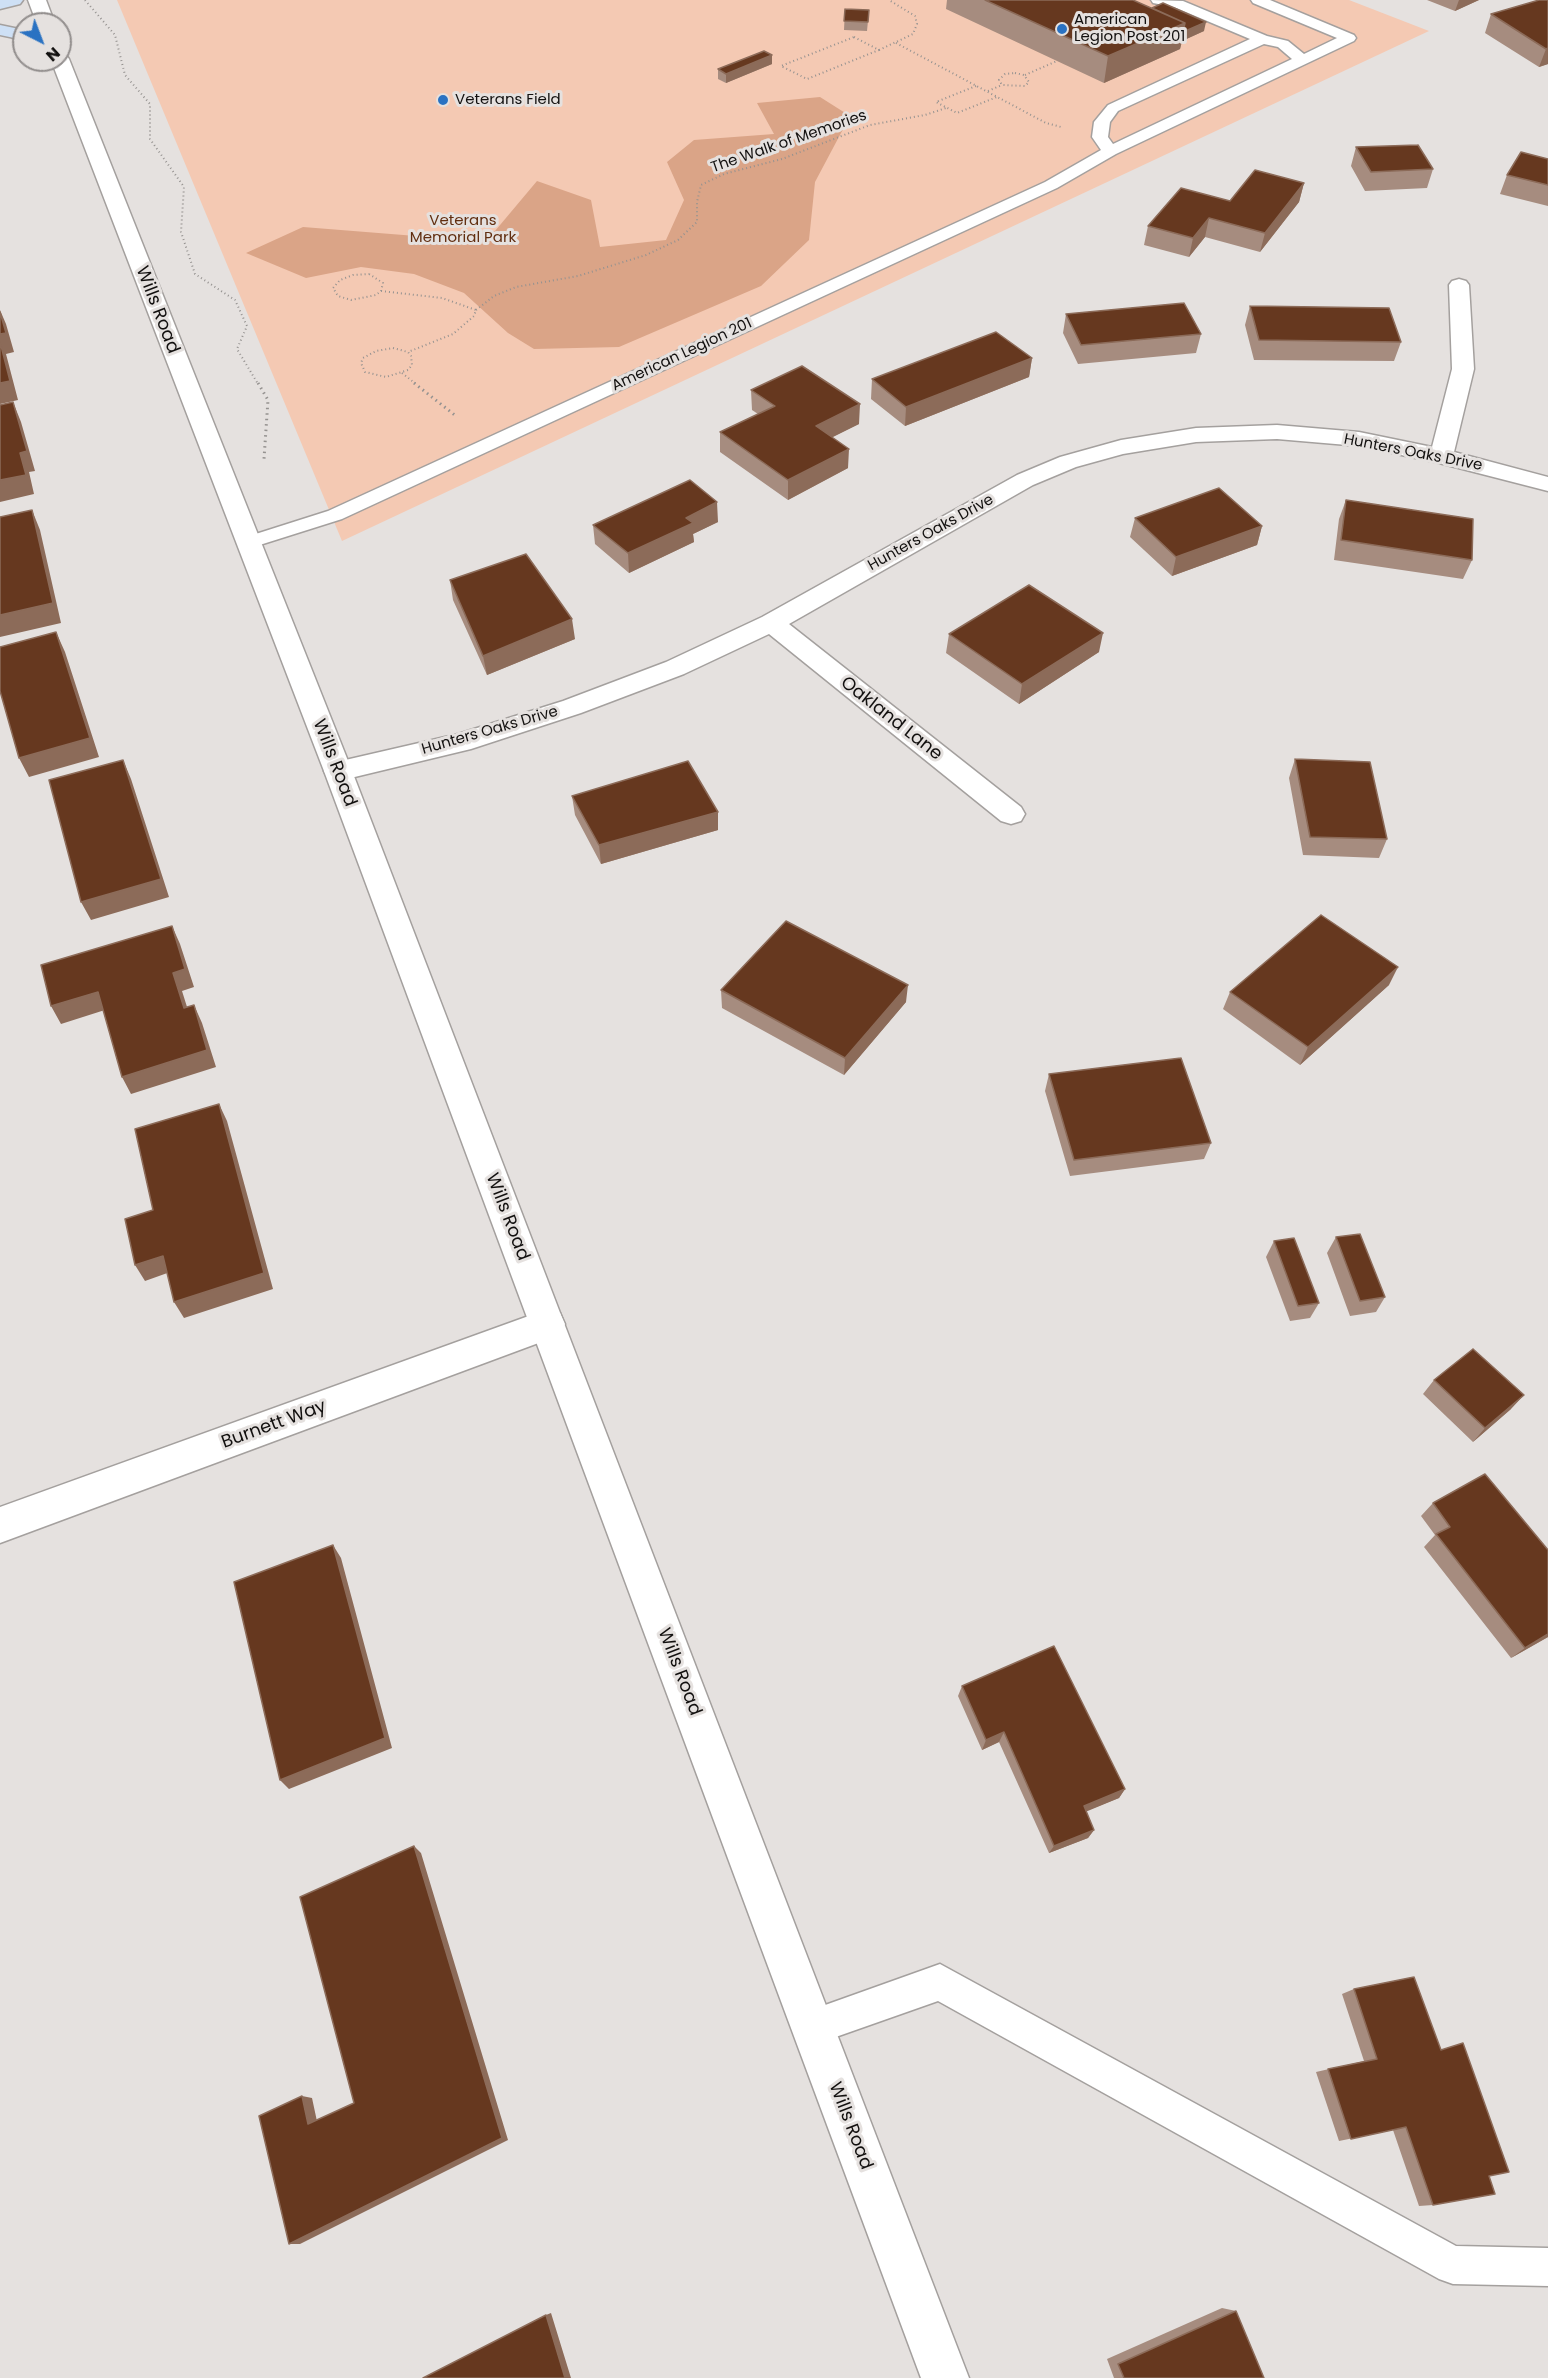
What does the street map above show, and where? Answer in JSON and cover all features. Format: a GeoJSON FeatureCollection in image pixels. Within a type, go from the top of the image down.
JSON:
{"type":"FeatureCollection","features":[{"type":"Feature","properties":{"kind":"main road"},"geometry":{"type":"LineString","coordinates":[[0,4],[14,0]]}},
{"type":"Feature","properties":{"kind":"street","name":"Wills Road"},"geometry":{"type":"LineString","coordinates":[[65,72],[338,771],[945,2378]]}},
{"type":"Feature","properties":{"kind":"street"},"geometry":{"type":"LineString","coordinates":[[1441,456],[1463,369],[1459,285]]}},
{"type":"Feature","properties":{"kind":"street","name":"Hunters Oaks Drive"},"geometry":{"type":"LineString","coordinates":[[338,771],[461,742],[572,707],[675,668],[771,623],[1025,480],[1068,462],[1121,447],[1197,435],[1277,432],[1359,439],[1441,456],[1548,484]]}},
{"type":"Feature","properties":{"kind":"street","name":"Oakland Lane"},"geometry":{"type":"LineString","coordinates":[[771,623],[1011,814]]}},
{"type":"Feature","properties":{"kind":"street","name":"Burnett Way"},"geometry":{"type":"LineString","coordinates":[[0,1525],[548,1324]]}},
{"type":"Feature","properties":{"kind":"lane"},"geometry":{"type":"LineString","coordinates":[[1158,0],[1178,4],[1262,39],[1282,44],[1302,60]]}},
{"type":"Feature","properties":{"kind":"lane","name":"American Legion 201"},"geometry":{"type":"LineString","coordinates":[[247,543],[356,505],[1051,184],[1110,151],[1349,38],[1258,0]]}},
{"type":"Feature","properties":{"kind":"lane"},"geometry":{"type":"LineString","coordinates":[[1110,151],[1100,137],[1102,122],[1113,108],[1262,39]]}},
{"type":"Feature","properties":{"kind":"lane"},"geometry":{"type":"LineString","coordinates":[[813,2027],[940,1982],[1454,2265],[1548,2267]]}},
{"type":"Feature","properties":{"kind":"path"},"geometry":{"type":"LineString","coordinates":[[85,0],[115,35],[124,75],[150,104],[150,139],[184,187],[181,232],[195,274],[235,300],[247,326],[237,349],[268,400],[264,464],[293,528]]}},
{"type":"Feature","properties":{"kind":"path"},"geometry":{"type":"LineString","coordinates":[[880,50],[854,37],[781,66],[807,79],[880,50],[913,34],[917,24],[915,16],[889,0]]}},
{"type":"Feature","properties":{"kind":"path"},"geometry":{"type":"LineString","coordinates":[[896,43],[1046,123]]}},
{"type":"Feature","properties":{"kind":"path"},"geometry":{"type":"LineString","coordinates":[[1024,75],[1029,82],[1025,86],[1011,87],[1002,84],[999,78],[1005,74],[1024,75],[1057,61]]}},
{"type":"Feature","properties":{"kind":"path"},"geometry":{"type":"LineString","coordinates":[[987,92],[1002,84]]}},
{"type":"Feature","properties":{"kind":"path"},"geometry":{"type":"LineString","coordinates":[[977,86],[936,102],[957,113],[997,97]]}},
{"type":"Feature","properties":{"kind":"path","name":"The Walk of Memories"},"geometry":{"type":"LineString","coordinates":[[476,310],[494,296],[516,287],[578,276],[646,255],[678,240],[697,222],[697,202],[701,185],[724,174],[782,159],[870,125],[924,115],[946,108]]}},
{"type":"Feature","properties":{"kind":"path"},"geometry":{"type":"LineString","coordinates":[[381,291],[383,283],[369,274],[346,277],[333,288],[338,296],[351,300],[369,298],[381,291],[442,298],[476,310],[474,316],[453,334],[408,352],[393,348],[369,354],[361,363],[364,372],[386,377],[402,374],[412,365],[413,361],[408,352]]}},
{"type":"Feature","properties":{"kind":"path"},"geometry":{"type":"LineString","coordinates":[[402,374],[460,419]]}},
{"type":"Feature","properties":{"kind":"green space","name":"Veterans Memorial Park"},"geometry":{"type":"Polygon","coordinates":[[[117,0],[1349,0],[1429,31],[342,541],[117,0]]]}},
{"type":"Feature","properties":{"kind":"shaded area"},"geometry":{"type":"Polygon","coordinates":[[[820,97],[850,116],[815,182],[809,240],[761,286],[619,347],[534,349],[508,333],[464,293],[414,274],[361,267],[306,278],[246,253],[303,227],[416,236],[495,231],[537,181],[591,200],[600,247],[666,240],[684,200],[667,162],[694,140],[774,134],[757,103],[820,97]]]}},
{"type":"Feature","properties":{"kind":"building"},"geometry":{"type":"Polygon","coordinates":[[[985,0],[1133,0],[1185,23],[1108,56],[985,0]]]}},
{"type":"Feature","properties":{"kind":"building"},"geometry":{"type":"Polygon","coordinates":[[[1539,0],[1548,0],[1548,48],[1546,49],[1491,14],[1539,0]]]}},
{"type":"Feature","properties":{"kind":"building"},"geometry":{"type":"Polygon","coordinates":[[[1163,3],[1206,22],[1183,32],[1185,23],[1152,8],[1163,3]]]}},
{"type":"Feature","properties":{"kind":"building"},"geometry":{"type":"Polygon","coordinates":[[[845,9],[869,10],[868,22],[844,21],[845,9]]]}},
{"type":"Feature","properties":{"kind":"building"},"geometry":{"type":"Polygon","coordinates":[[[764,51],[772,55],[726,74],[718,69],[764,51]]]}},
{"type":"Feature","properties":{"kind":"building"},"geometry":{"type":"Polygon","coordinates":[[[1418,145],[1433,169],[1371,172],[1356,147],[1418,145]]]}},
{"type":"Feature","properties":{"kind":"building"},"geometry":{"type":"Polygon","coordinates":[[[1521,152],[1548,159],[1548,185],[1507,175],[1521,152]]]}},
{"type":"Feature","properties":{"kind":"building"},"geometry":{"type":"Polygon","coordinates":[[[1255,170],[1304,183],[1265,233],[1209,218],[1193,238],[1148,226],[1181,188],[1230,201],[1255,170]]]}},
{"type":"Feature","properties":{"kind":"building"},"geometry":{"type":"Polygon","coordinates":[[[1184,303],[1201,334],[1081,345],[1066,314],[1184,303]]]}},
{"type":"Feature","properties":{"kind":"building"},"geometry":{"type":"Polygon","coordinates":[[[1250,306],[1389,308],[1401,342],[1259,340],[1250,306]]]}},
{"type":"Feature","properties":{"kind":"building"},"geometry":{"type":"Polygon","coordinates":[[[0,312],[6,333],[0,334],[0,312]]]}},
{"type":"Feature","properties":{"kind":"building"},"geometry":{"type":"Polygon","coordinates":[[[996,332],[1032,358],[906,407],[872,379],[996,332]]]}},
{"type":"Feature","properties":{"kind":"building"},"geometry":{"type":"Polygon","coordinates":[[[0,342],[10,381],[0,383],[0,342]]]}},
{"type":"Feature","properties":{"kind":"building"},"geometry":{"type":"Polygon","coordinates":[[[802,366],[860,404],[816,426],[849,449],[788,480],[720,432],[775,406],[751,390],[802,366]]]}},
{"type":"Feature","properties":{"kind":"building"},"geometry":{"type":"Polygon","coordinates":[[[13,402],[27,451],[20,453],[26,475],[0,480],[0,405],[13,402]]]}},
{"type":"Feature","properties":{"kind":"building"},"geometry":{"type":"Polygon","coordinates":[[[690,480],[717,502],[686,518],[693,523],[628,553],[593,525],[690,480]]]}},
{"type":"Feature","properties":{"kind":"building"},"geometry":{"type":"Polygon","coordinates":[[[1219,488],[1262,526],[1176,557],[1135,518],[1219,488]]]}},
{"type":"Feature","properties":{"kind":"building"},"geometry":{"type":"Polygon","coordinates":[[[1346,500],[1473,519],[1472,560],[1341,540],[1346,500]]]}},
{"type":"Feature","properties":{"kind":"building"},"geometry":{"type":"Polygon","coordinates":[[[32,510],[53,603],[0,615],[0,517],[32,510]]]}},
{"type":"Feature","properties":{"kind":"building"},"geometry":{"type":"Polygon","coordinates":[[[526,554],[572,619],[483,656],[450,580],[526,554]]]}},
{"type":"Feature","properties":{"kind":"building"},"geometry":{"type":"Polygon","coordinates":[[[1029,585],[1103,633],[1022,684],[949,634],[1029,585]]]}},
{"type":"Feature","properties":{"kind":"building"},"geometry":{"type":"Polygon","coordinates":[[[56,632],[90,738],[19,758],[0,691],[0,647],[56,632]]]}},
{"type":"Feature","properties":{"kind":"building"},"geometry":{"type":"Polygon","coordinates":[[[1295,759],[1370,762],[1387,839],[1310,837],[1295,759]]]}},
{"type":"Feature","properties":{"kind":"building"},"geometry":{"type":"Polygon","coordinates":[[[123,760],[161,879],[81,902],[49,780],[123,760]]]}},
{"type":"Feature","properties":{"kind":"building"},"geometry":{"type":"Polygon","coordinates":[[[688,761],[718,812],[599,845],[572,796],[688,761]]]}},
{"type":"Feature","properties":{"kind":"building"},"geometry":{"type":"Polygon","coordinates":[[[1321,915],[1398,967],[1308,1047],[1230,992],[1321,915]]]}},
{"type":"Feature","properties":{"kind":"building"},"geometry":{"type":"Polygon","coordinates":[[[786,921],[908,985],[845,1058],[721,990],[786,921]]]}},
{"type":"Feature","properties":{"kind":"building"},"geometry":{"type":"Polygon","coordinates":[[[172,926],[185,969],[173,973],[184,1008],[194,1005],[207,1050],[122,1077],[98,992],[51,1006],[41,965],[172,926]]]}},
{"type":"Feature","properties":{"kind":"building"},"geometry":{"type":"Polygon","coordinates":[[[1181,1058],[1211,1143],[1074,1160],[1049,1074],[1181,1058]]]}},
{"type":"Feature","properties":{"kind":"building"},"geometry":{"type":"Polygon","coordinates":[[[219,1104],[264,1273],[174,1302],[163,1256],[135,1265],[125,1219],[153,1210],[135,1129],[219,1104]]]}},
{"type":"Feature","properties":{"kind":"building"},"geometry":{"type":"Polygon","coordinates":[[[1360,1234],[1385,1297],[1360,1301],[1336,1237],[1360,1234]]]}},
{"type":"Feature","properties":{"kind":"building"},"geometry":{"type":"Polygon","coordinates":[[[1294,1238],[1319,1303],[1298,1306],[1274,1241],[1294,1238]]]}},
{"type":"Feature","properties":{"kind":"building"},"geometry":{"type":"Polygon","coordinates":[[[1473,1349],[1524,1395],[1485,1428],[1434,1380],[1473,1349]]]}},
{"type":"Feature","properties":{"kind":"building"},"geometry":{"type":"Polygon","coordinates":[[[1485,1474],[1548,1550],[1548,1634],[1525,1648],[1436,1534],[1450,1527],[1433,1503],[1485,1474]]]}},
{"type":"Feature","properties":{"kind":"building"},"geometry":{"type":"Polygon","coordinates":[[[333,1545],[385,1738],[280,1780],[234,1582],[333,1545]]]}},
{"type":"Feature","properties":{"kind":"building"},"geometry":{"type":"Polygon","coordinates":[[[1054,1646],[1125,1789],[1084,1806],[1094,1830],[1054,1846],[1004,1732],[986,1740],[962,1686],[1054,1646]]]}},
{"type":"Feature","properties":{"kind":"building"},"geometry":{"type":"Polygon","coordinates":[[[414,1846],[502,2138],[289,2244],[259,2116],[302,2096],[308,2124],[354,2103],[300,1897],[414,1846]]]}},
{"type":"Feature","properties":{"kind":"building"},"geometry":{"type":"Polygon","coordinates":[[[1414,1977],[1441,2050],[1463,2043],[1509,2172],[1489,2176],[1495,2194],[1433,2205],[1406,2127],[1351,2139],[1328,2069],[1377,2059],[1354,1989],[1414,1977]]]}},
{"type":"Feature","properties":{"kind":"building"},"geometry":{"type":"Polygon","coordinates":[[[1236,2311],[1264,2378],[1124,2378],[1118,2364],[1236,2311]]]}},
{"type":"Feature","properties":{"kind":"building"},"geometry":{"type":"Polygon","coordinates":[[[546,2315],[565,2378],[423,2378],[546,2315]]]}},
{"type":"Feature","properties":{"kind":"place","name":"American Legion Post 201"},"geometry":{"type":"Point","coordinates":[1062,29]}},
{"type":"Feature","properties":{"kind":"place","name":"Veterans Field"},"geometry":{"type":"Point","coordinates":[443,100]}}]}
